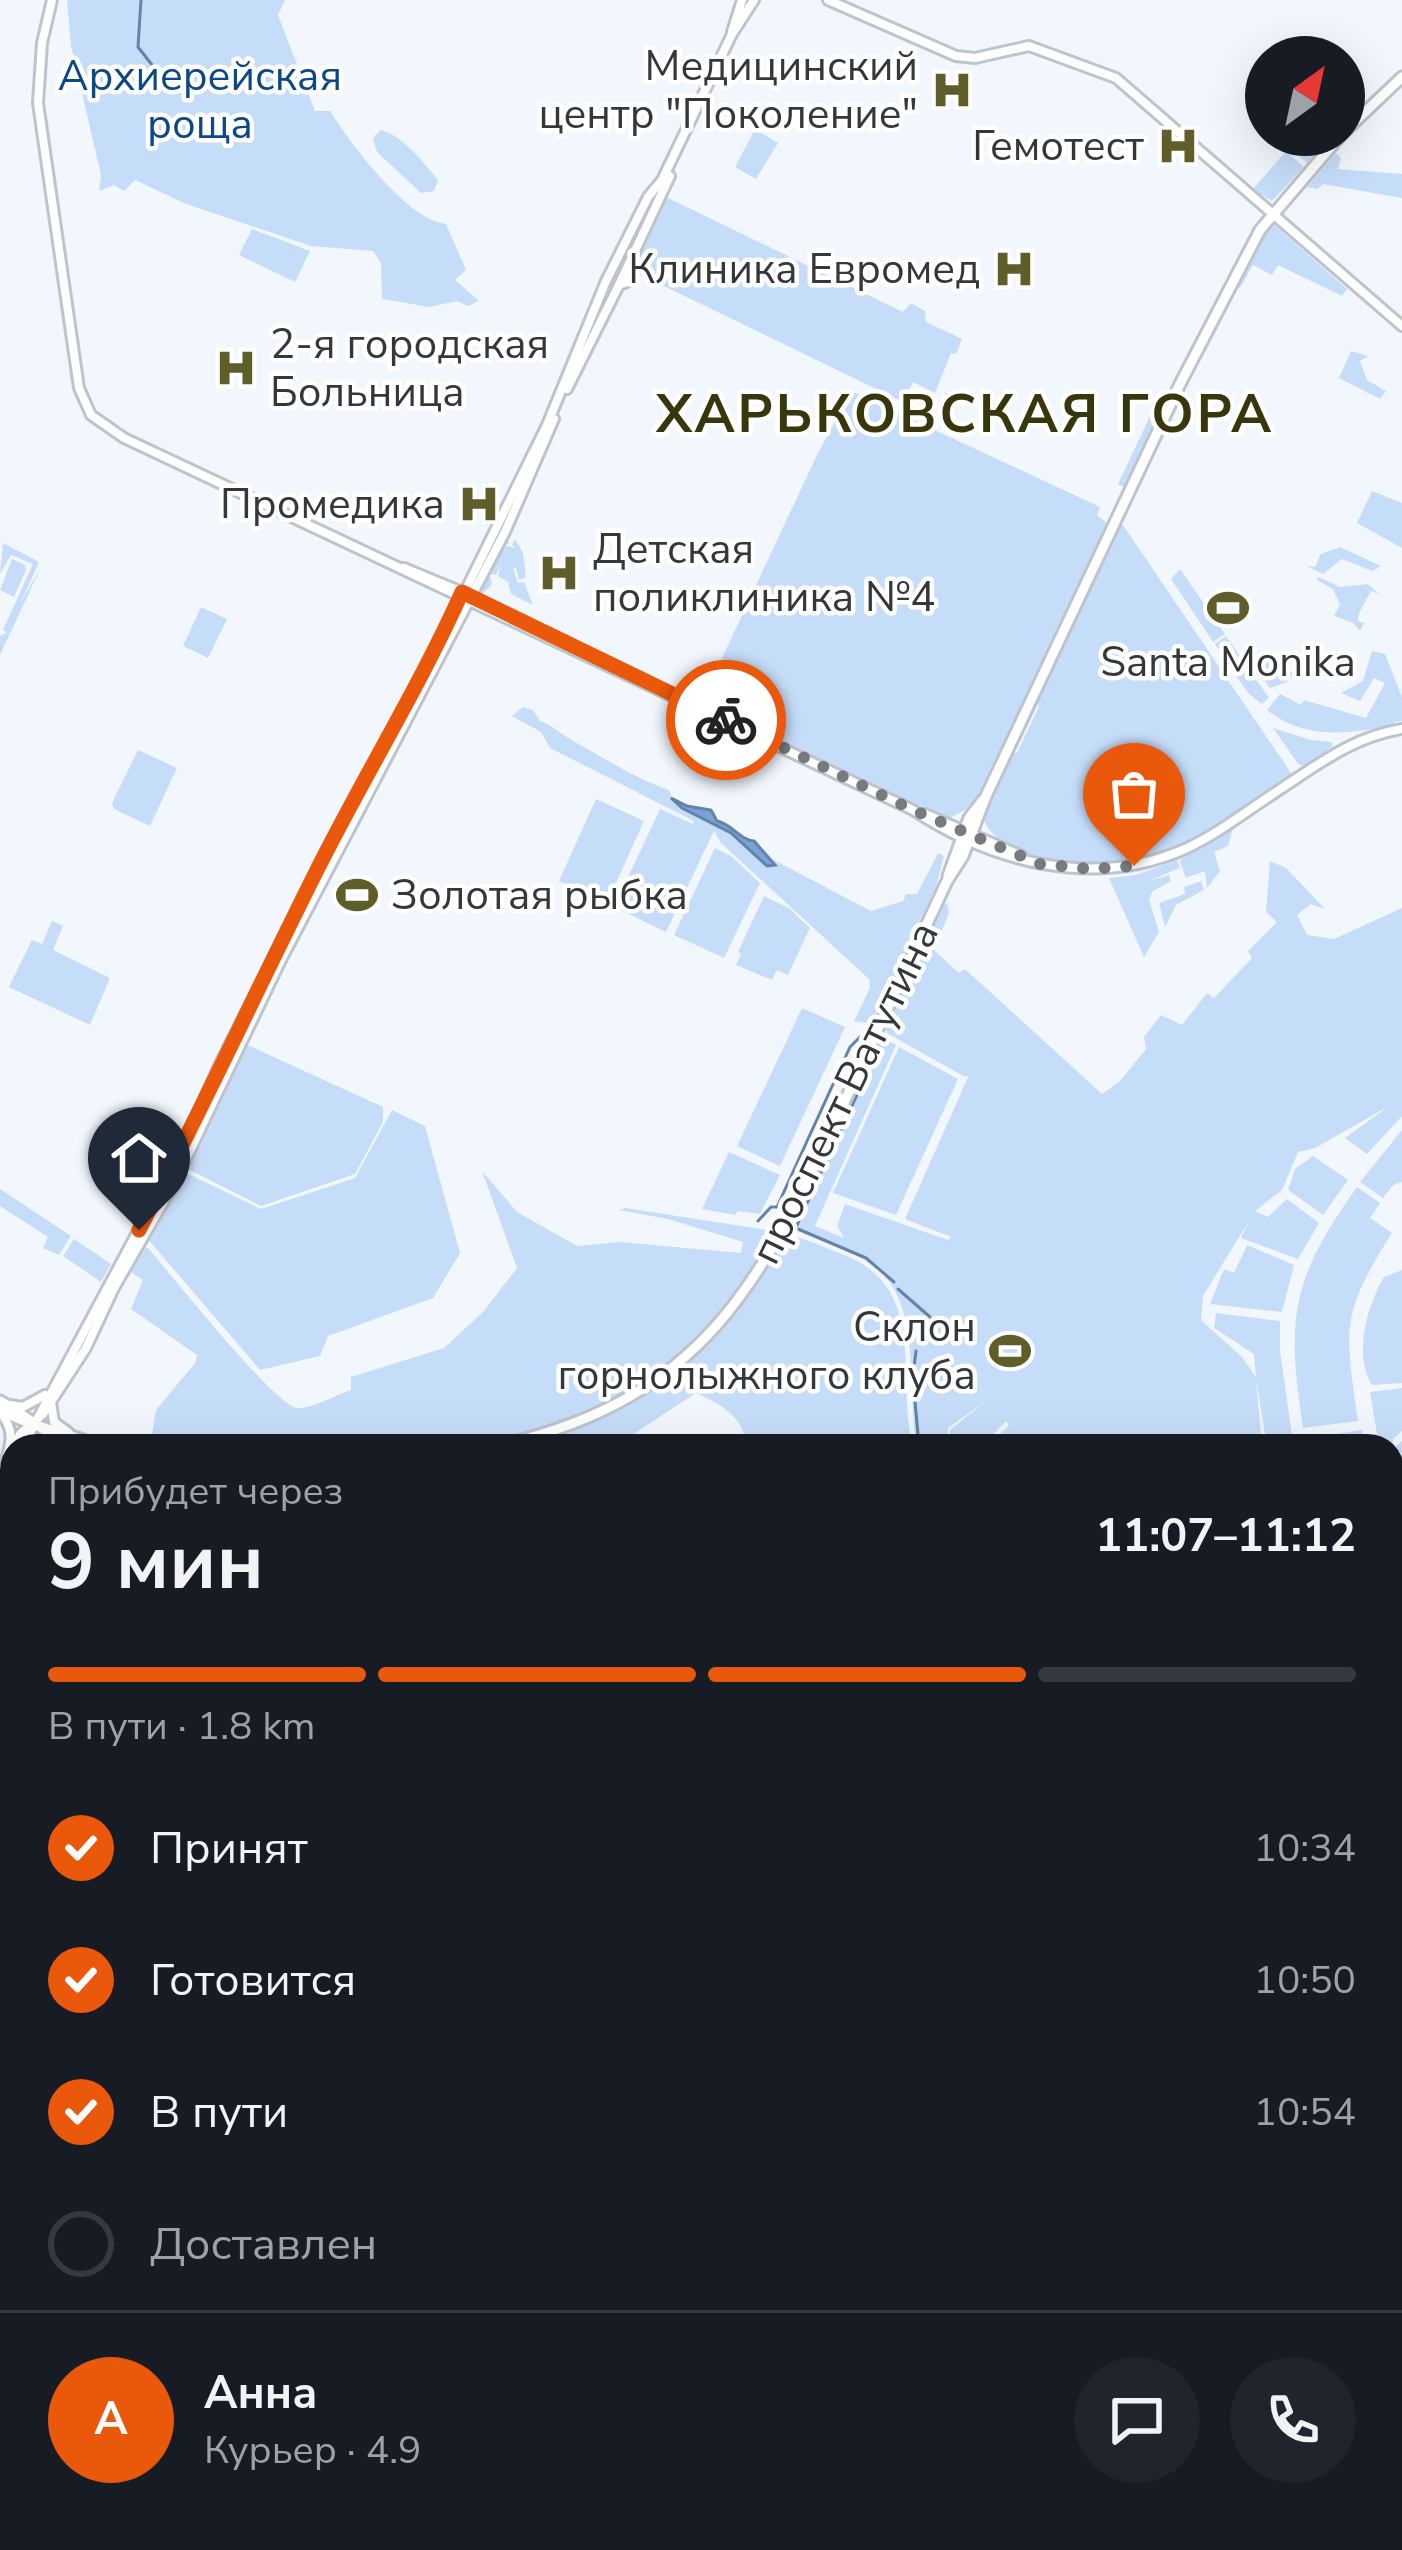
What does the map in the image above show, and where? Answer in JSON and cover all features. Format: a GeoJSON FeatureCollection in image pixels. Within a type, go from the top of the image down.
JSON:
{"type":"FeatureCollection","features":[{"type":"Feature","properties":{"kind":"main road"},"geometry":{"type":"LineString","coordinates":[[52,0],[42,43],[38,104],[76,371],[86,408],[124,438],[963,834],[1040,864],[1105,869],[1166,856],[1209,837],[1351,742],[1402,729]]}},
{"type":"Feature","properties":{"kind":"main road"},"geometry":{"type":"LineString","coordinates":[[828,0],[949,54],[975,58],[1029,46],[1116,78],[1402,326]]}},
{"type":"Feature","properties":{"kind":"main road"},"geometry":{"type":"LineString","coordinates":[[458,623],[460,595],[516,508],[613,268],[750,1]]}},
{"type":"Feature","properties":{"kind":"main road","name":"проспект Ватутина"},"geometry":{"type":"LineString","coordinates":[[1365,111],[1402,79]]}},
{"type":"Feature","properties":{"kind":"main road"},"geometry":{"type":"LineString","coordinates":[[67,1434],[52,1417],[53,1392],[185,1143],[317,870],[386,745],[550,418],[590,350],[679,158],[684,135]]}},
{"type":"Feature","properties":{"kind":"main road","name":"проспект Ватутина"},"geometry":{"type":"LineString","coordinates":[[542,1434],[572,1426],[629,1398],[701,1345],[733,1310],[790,1220],[952,870],[963,834],[986,796],[1180,384],[1273,211],[1322,156]]}},
{"type":"Feature","properties":{"kind":"main road"},"geometry":{"type":"LineString","coordinates":[[620,285],[632,280]]}},
{"type":"Feature","properties":{"kind":"main road"},"geometry":{"type":"LineString","coordinates":[[460,595],[521,624]]}},
{"type":"Feature","properties":{"kind":"main road"},"geometry":{"type":"LineString","coordinates":[[25,1434],[86,1348],[114,1288],[176,1180],[280,962],[458,623],[480,608]]}},
{"type":"Feature","properties":{"kind":"main road"},"geometry":{"type":"LineString","coordinates":[[963,834],[988,844]]}},
{"type":"Feature","properties":{"kind":"main road"},"geometry":{"type":"LineString","coordinates":[[963,834],[988,844]]}},
{"type":"Feature","properties":{"kind":"main road"},"geometry":{"type":"LineString","coordinates":[[0,1400],[22,1407],[53,1392]]}},
{"type":"Feature","properties":{"kind":"main road"},"geometry":{"type":"LineString","coordinates":[[0,1400],[45,1434]]}},
{"type":"Feature","properties":{"kind":"main road"},"geometry":{"type":"LineString","coordinates":[[0,1411],[58,1434]]}},
{"type":"Feature","properties":{"kind":"green space","name":"Архиерейская роща"},"geometry":{"type":"Polygon","coordinates":[[[67,0],[285,0],[278,15],[315,111],[330,111],[397,195],[430,219],[446,224],[466,270],[455,280],[479,301],[468,306],[457,301],[430,307],[382,299],[381,263],[373,251],[311,246],[186,204],[135,180],[124,191],[114,185],[99,191],[101,175],[71,46],[67,0]]]}},
{"type":"Feature","properties":{"kind":"green space"},"geometry":{"type":"Polygon","coordinates":[[[755,129],[778,143],[756,179],[735,167],[755,129]]]}},
{"type":"Feature","properties":{"kind":"green space"},"geometry":{"type":"Polygon","coordinates":[[[381,130],[405,144],[426,166],[438,180],[434,191],[421,193],[377,152],[373,138],[381,130]]]}},
{"type":"Feature","properties":{"kind":"green space"},"geometry":{"type":"Polygon","coordinates":[[[1282,156],[1292,156],[1304,167],[1272,201],[1253,189],[1282,156]]]}},
{"type":"Feature","properties":{"kind":"green space"},"geometry":{"type":"Polygon","coordinates":[[[1333,156],[1341,158],[1338,169],[1402,174],[1402,198],[1323,184],[1317,189],[1307,187],[1333,156]]]}},
{"type":"Feature","properties":{"kind":"green space"},"geometry":{"type":"Polygon","coordinates":[[[664,196],[903,312],[911,303],[925,311],[926,322],[962,339],[935,393],[913,382],[903,402],[637,273],[633,266],[664,196]]]}},
{"type":"Feature","properties":{"kind":"green space"},"geometry":{"type":"Polygon","coordinates":[[[1272,223],[1347,289],[1342,296],[1278,265],[1272,275],[1253,265],[1240,288],[1236,286],[1272,223]]]}},
{"type":"Feature","properties":{"kind":"green space"},"geometry":{"type":"Polygon","coordinates":[[[252,229],[310,251],[295,282],[239,255],[252,229]]]}},
{"type":"Feature","properties":{"kind":"green space"},"geometry":{"type":"Polygon","coordinates":[[[1351,351],[1368,356],[1360,361],[1367,380],[1386,391],[1380,399],[1339,378],[1351,351]]]}},
{"type":"Feature","properties":{"kind":"green space"},"geometry":{"type":"Polygon","coordinates":[[[851,391],[1100,507],[1097,515],[1109,525],[983,795],[948,819],[701,703],[851,391]]]}},
{"type":"Feature","properties":{"kind":"green space"},"geometry":{"type":"Polygon","coordinates":[[[1152,412],[1157,421],[1126,488],[1118,484],[1152,412]]]}},
{"type":"Feature","properties":{"kind":"green space"},"geometry":{"type":"Polygon","coordinates":[[[1372,491],[1402,503],[1402,548],[1357,523],[1372,491]]]}},
{"type":"Feature","properties":{"kind":"green space"},"geometry":{"type":"Polygon","coordinates":[[[1123,525],[1293,776],[1218,826],[1165,852],[1107,865],[1042,860],[1002,842],[983,818],[1011,753],[1017,753],[1039,706],[1036,702],[1118,527],[1123,525]]]}},
{"type":"Feature","properties":{"kind":"green space"},"geometry":{"type":"Polygon","coordinates":[[[505,536],[510,545],[504,542],[502,549],[516,548],[512,545],[515,539],[523,553],[526,577],[519,580],[513,569],[518,583],[524,582],[533,605],[511,594],[508,582],[498,576],[500,567],[496,575],[490,574],[492,585],[480,596],[505,536]]]}},
{"type":"Feature","properties":{"kind":"green space"},"geometry":{"type":"Polygon","coordinates":[[[3,543],[39,562],[21,602],[41,567],[0,655],[0,636],[7,632],[3,630],[33,564],[11,555],[0,574],[3,543]]]}},
{"type":"Feature","properties":{"kind":"green space"},"geometry":{"type":"Polygon","coordinates":[[[1340,547],[1381,566],[1372,571],[1342,559],[1323,574],[1307,566],[1315,567],[1321,554],[1340,547]]]}},
{"type":"Feature","properties":{"kind":"green space"},"geometry":{"type":"Polygon","coordinates":[[[12,559],[26,570],[14,597],[0,590],[12,559]]]}},
{"type":"Feature","properties":{"kind":"green space"},"geometry":{"type":"Polygon","coordinates":[[[1180,569],[1225,634],[1213,642],[1171,579],[1180,569]]]}},
{"type":"Feature","properties":{"kind":"green space"},"geometry":{"type":"Polygon","coordinates":[[[1318,577],[1340,587],[1368,584],[1379,594],[1371,591],[1363,606],[1360,631],[1334,616],[1340,605],[1333,589],[1318,577]]]}},
{"type":"Feature","properties":{"kind":"green space"},"geometry":{"type":"Polygon","coordinates":[[[201,607],[227,619],[208,658],[183,646],[201,607]]]}},
{"type":"Feature","properties":{"kind":"green space"},"geometry":{"type":"Polygon","coordinates":[[[1226,636],[1269,698],[1262,704],[1248,693],[1215,644],[1226,636]]]}},
{"type":"Feature","properties":{"kind":"green space"},"geometry":{"type":"Polygon","coordinates":[[[1252,651],[1295,673],[1287,682],[1270,688],[1250,659],[1252,651]]]}},
{"type":"Feature","properties":{"kind":"green space"},"geometry":{"type":"Polygon","coordinates":[[[1372,651],[1385,654],[1402,697],[1402,721],[1394,726],[1312,731],[1267,710],[1280,694],[1301,705],[1304,700],[1366,718],[1385,683],[1374,678],[1360,701],[1341,693],[1363,681],[1372,651]]]}},
{"type":"Feature","properties":{"kind":"green space"},"geometry":{"type":"Polygon","coordinates":[[[523,707],[608,761],[669,790],[675,804],[732,835],[767,866],[776,866],[772,859],[871,911],[903,901],[906,894],[917,894],[938,853],[944,856],[936,887],[871,1023],[854,1021],[870,988],[869,979],[721,843],[714,831],[666,932],[614,907],[660,809],[694,821],[550,748],[541,732],[512,716],[523,707]]]}},
{"type":"Feature","properties":{"kind":"green space"},"geometry":{"type":"Polygon","coordinates":[[[1273,728],[1333,746],[1307,765],[1299,765],[1273,728]]]}},
{"type":"Feature","properties":{"kind":"green space"},"geometry":{"type":"Polygon","coordinates":[[[138,750],[177,768],[150,826],[114,809],[112,803],[138,750]]]}},
{"type":"Feature","properties":{"kind":"green space"},"geometry":{"type":"Polygon","coordinates":[[[596,799],[644,821],[607,903],[559,881],[596,799]]]}},
{"type":"Feature","properties":{"kind":"green space"},"geometry":{"type":"Polygon","coordinates":[[[1233,828],[1228,846],[1214,852],[1220,871],[1207,888],[1205,871],[1186,878],[1179,860],[1233,828]]]}},
{"type":"Feature","properties":{"kind":"green space"},"geometry":{"type":"Polygon","coordinates":[[[715,848],[760,883],[724,958],[674,935],[715,848]]]}},
{"type":"Feature","properties":{"kind":"green space"},"geometry":{"type":"Polygon","coordinates":[[[1177,860],[1180,868],[1146,882],[1169,875],[1171,881],[1153,891],[1149,899],[1159,932],[1144,957],[1109,878],[1136,875],[1177,860]]]}},
{"type":"Feature","properties":{"kind":"green space"},"geometry":{"type":"Polygon","coordinates":[[[1270,861],[1286,868],[1325,909],[1311,904],[1297,915],[1307,935],[1334,939],[1402,908],[1402,1116],[1367,1154],[1345,1138],[1389,1106],[1315,1148],[1298,1152],[1282,1190],[1255,1211],[1268,1217],[1287,1199],[1319,1223],[1298,1259],[1241,1238],[1249,1221],[1203,1296],[1201,1320],[1242,1357],[1256,1377],[1254,1354],[1214,1328],[1216,1313],[1280,1321],[1292,1434],[1265,1434],[1256,1378],[1261,1434],[1000,1434],[1009,1426],[1006,1421],[994,1434],[950,1434],[986,1401],[948,1428],[948,1434],[915,1434],[906,1325],[890,1283],[866,1261],[798,1231],[793,1223],[875,1045],[885,1039],[896,1045],[815,1226],[844,1238],[837,1226],[845,1204],[948,1240],[951,1237],[905,1219],[969,1075],[965,1077],[887,1033],[886,1028],[944,904],[949,913],[934,950],[959,973],[965,969],[1102,1094],[1121,1080],[1146,1049],[1144,1037],[1161,1015],[1182,1025],[1207,993],[1214,998],[1252,958],[1248,951],[1277,922],[1266,912],[1270,861]]]}},
{"type":"Feature","properties":{"kind":"green space"},"geometry":{"type":"Polygon","coordinates":[[[1201,881],[1204,890],[1176,905],[1165,927],[1159,903],[1185,894],[1184,887],[1201,881]]]}},
{"type":"Feature","properties":{"kind":"green space"},"geometry":{"type":"Polygon","coordinates":[[[764,896],[789,908],[810,928],[788,975],[777,970],[772,980],[736,965],[764,896]]]}},
{"type":"Feature","properties":{"kind":"green space"},"geometry":{"type":"Polygon","coordinates":[[[52,921],[63,926],[53,950],[110,978],[90,1025],[9,987],[32,940],[42,944],[52,921]]]}},
{"type":"Feature","properties":{"kind":"green space"},"geometry":{"type":"Polygon","coordinates":[[[802,1008],[845,1027],[780,1166],[737,1146],[802,1008]]]}},
{"type":"Feature","properties":{"kind":"green space"},"geometry":{"type":"Polygon","coordinates":[[[243,1043],[383,1107],[383,1122],[355,1174],[261,1206],[186,1168],[243,1043]]]}},
{"type":"Feature","properties":{"kind":"green space"},"geometry":{"type":"Polygon","coordinates":[[[899,1047],[958,1079],[896,1215],[833,1193],[899,1047]]]}},
{"type":"Feature","properties":{"kind":"green space"},"geometry":{"type":"Polygon","coordinates":[[[392,1110],[425,1126],[460,1253],[433,1298],[328,1336],[320,1356],[260,1370],[146,1237],[182,1171],[261,1209],[355,1178],[392,1110]]]}},
{"type":"Feature","properties":{"kind":"green space"},"geometry":{"type":"Polygon","coordinates":[[[1402,1130],[1402,1182],[1383,1198],[1360,1182],[1402,1130]]]}},
{"type":"Feature","properties":{"kind":"green space"},"geometry":{"type":"Polygon","coordinates":[[[729,1152],[780,1175],[760,1214],[702,1209],[729,1152]]]}},
{"type":"Feature","properties":{"kind":"green space"},"geometry":{"type":"Polygon","coordinates":[[[1313,1156],[1348,1180],[1323,1215],[1288,1190],[1295,1169],[1313,1156]]]}},
{"type":"Feature","properties":{"kind":"green space"},"geometry":{"type":"Polygon","coordinates":[[[482,1171],[517,1212],[577,1246],[620,1242],[741,1253],[743,1242],[619,1210],[625,1208],[768,1230],[775,1239],[697,1343],[626,1394],[569,1420],[518,1434],[152,1434],[156,1410],[197,1355],[131,1309],[143,1280],[128,1270],[140,1247],[148,1248],[267,1386],[297,1408],[351,1390],[351,1377],[444,1348],[484,1311],[517,1268],[482,1171]]]}},
{"type":"Feature","properties":{"kind":"green space"},"geometry":{"type":"Polygon","coordinates":[[[1357,1187],[1380,1203],[1370,1218],[1392,1233],[1363,1284],[1351,1323],[1358,1421],[1303,1428],[1295,1357],[1299,1301],[1318,1248],[1357,1187]]]}},
{"type":"Feature","properties":{"kind":"green space"},"geometry":{"type":"Polygon","coordinates":[[[0,1189],[71,1236],[59,1255],[43,1248],[48,1237],[0,1206],[0,1189]]]}},
{"type":"Feature","properties":{"kind":"green space"},"geometry":{"type":"Polygon","coordinates":[[[788,1236],[809,1241],[870,1269],[888,1288],[904,1336],[911,1434],[743,1434],[736,1419],[696,1393],[633,1434],[553,1434],[636,1397],[688,1360],[735,1313],[788,1236]]]}},
{"type":"Feature","properties":{"kind":"green space"},"geometry":{"type":"Polygon","coordinates":[[[74,1239],[111,1264],[101,1282],[63,1256],[74,1239]]]}},
{"type":"Feature","properties":{"kind":"green space"},"geometry":{"type":"Polygon","coordinates":[[[1247,1245],[1294,1265],[1282,1312],[1210,1304],[1224,1269],[1234,1273],[1247,1245]]]}},
{"type":"Feature","properties":{"kind":"green space"},"geometry":{"type":"Polygon","coordinates":[[[1402,1270],[1402,1383],[1372,1385],[1363,1360],[1368,1316],[1384,1277],[1402,1270]]]}},
{"type":"Feature","properties":{"kind":"green space"},"geometry":{"type":"Polygon","coordinates":[[[1402,1388],[1399,1434],[1377,1434],[1370,1392],[1402,1388]]]}},
{"type":"Feature","properties":{"kind":"water"},"geometry":{"type":"Polygon","coordinates":[[[671,798],[711,810],[717,821],[754,841],[775,865],[767,866],[731,833],[671,798]]]}},
{"type":"Feature","properties":{"kind":"waterway"},"geometry":{"type":"LineString","coordinates":[[141,0],[138,47],[156,70]]}},
{"type":"Feature","properties":{"kind":"waterway"},"geometry":{"type":"LineString","coordinates":[[758,1221],[777,1207],[850,1047],[860,1037]]}},
{"type":"Feature","properties":{"kind":"waterway"},"geometry":{"type":"LineString","coordinates":[[796,1227],[879,1047]]}},
{"type":"Feature","properties":{"kind":"waterway"},"geometry":{"type":"LineString","coordinates":[[798,1229],[866,1258],[894,1282]]}},
{"type":"Feature","properties":{"kind":"waterway"},"geometry":{"type":"LineString","coordinates":[[898,1289],[930,1317]]}},
{"type":"Feature","properties":{"kind":"waterway"},"geometry":{"type":"LineString","coordinates":[[913,1376],[916,1351]]}},
{"type":"Feature","properties":{"kind":"waterway"},"geometry":{"type":"LineString","coordinates":[[913,1379],[918,1434]]}},
{"type":"Feature","properties":{"kind":"way so far"},"geometry":{"type":"LineString","coordinates":[[726,720],[913,810],[1040,864],[1077,869],[1134,866]]}},
{"type":"Feature","properties":{"kind":"place","name":"Медицинский центр \"Поколение\""},"geometry":{"type":"Point","coordinates":[952,90]}},
{"type":"Feature","properties":{"kind":"place","name":"Гемотест"},"geometry":{"type":"Point","coordinates":[1178,146]}},
{"type":"Feature","properties":{"kind":"place","name":"Клиника Евромед"},"geometry":{"type":"Point","coordinates":[1014,269]}},
{"type":"Feature","properties":{"kind":"place","name":"2-я городская Больница"},"geometry":{"type":"Point","coordinates":[236,368]}},
{"type":"Feature","properties":{"kind":"place","name":"Промедика"},"geometry":{"type":"Point","coordinates":[479,504]}},
{"type":"Feature","properties":{"kind":"place","name":"Детская поликлиника №4"},"geometry":{"type":"Point","coordinates":[559,573]}},
{"type":"Feature","properties":{"kind":"place","name":"Santa Monika"},"geometry":{"type":"Point","coordinates":[1228,608]}},
{"type":"Feature","properties":{"kind":"place","name":"Золотая рыбка"},"geometry":{"type":"Point","coordinates":[357,895]}},
{"type":"Feature","properties":{"kind":"place","name":"Склон горнолыжного клуба"},"geometry":{"type":"Point","coordinates":[1010,1351]}},
{"type":"Feature","properties":{"kind":"district","name":"ХАРЬКОВСКАЯ ГОРА"},"geometry":{"type":"Point","coordinates":[965,414]}},
{"type":"Feature","properties":{"kind":"route"},"geometry":{"type":"LineString","coordinates":[[139,1230],[317,870],[439,644],[462,592],[726,720]]}}]}
